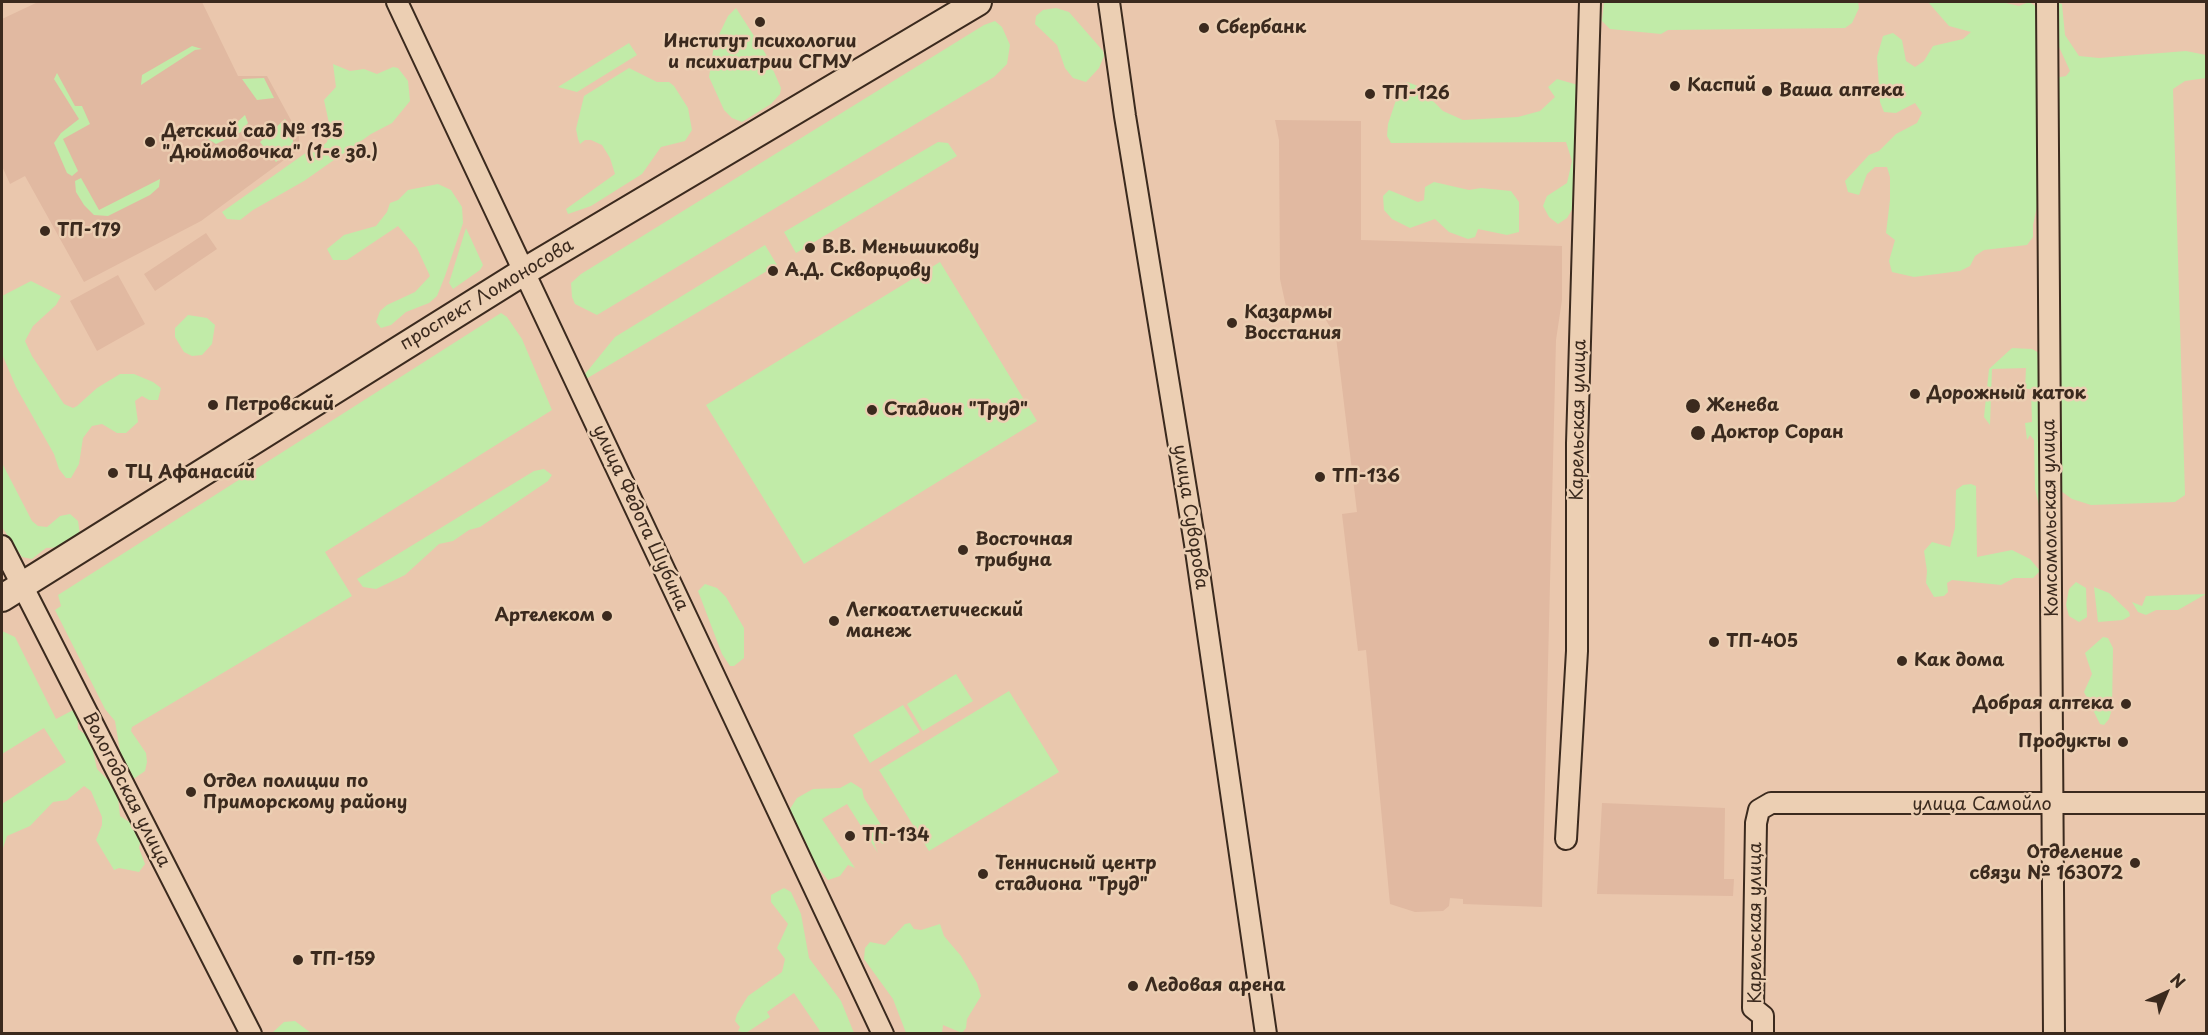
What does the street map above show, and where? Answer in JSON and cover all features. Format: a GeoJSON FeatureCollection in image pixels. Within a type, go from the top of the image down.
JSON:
{"type":"FeatureCollection","features":[{"type":"Feature","properties":{"kind":"main road","name":"проспект Ломоносова"},"geometry":{"type":"LineString","coordinates":[[12,592],[525,271],[978,2]]}},
{"type":"Feature","properties":{"kind":"street","name":"улица Федота Шубина"},"geometry":{"type":"LineString","coordinates":[[397,2],[883,1034]]}},
{"type":"Feature","properties":{"kind":"street","name":"улица Суворова"},"geometry":{"type":"LineString","coordinates":[[1109,2],[1125,116],[1197,556],[1266,1034]]}},
{"type":"Feature","properties":{"kind":"street","name":"Карельская улица"},"geometry":{"type":"LineString","coordinates":[[1566,839],[1577,651],[1577,443],[1590,2]]}},
{"type":"Feature","properties":{"kind":"street","name":"Комсомольская улица"},"geometry":{"type":"LineString","coordinates":[[2047,2],[2054,1034]]}},
{"type":"Feature","properties":{"kind":"street","name":"Вологодская улица"},"geometry":{"type":"LineString","coordinates":[[2,546],[12,592],[251,1034]]}},
{"type":"Feature","properties":{"kind":"street","name":"улица Самойло"},"geometry":{"type":"LineString","coordinates":[[1759,810],[1771,803],[2053,805],[2206,803]]}},
{"type":"Feature","properties":{"kind":"street","name":"Карельская улица"},"geometry":{"type":"LineString","coordinates":[[1759,810],[1756,823],[1753,1008],[1763,1016],[1763,1034]]}},
{"type":"Feature","properties":{"kind":"shaded area","name":"Детский сад № 135 \"Дюймовочка\" (1-е зд.)"},"geometry":{"type":"Polygon","coordinates":[[[38,2],[202,2],[238,76],[267,76],[299,135],[299,149],[201,221],[84,282],[25,176],[10,184],[2,166],[2,19],[38,2]]]}},
{"type":"Feature","properties":{"kind":"shaded area"},"geometry":{"type":"Polygon","coordinates":[[[1275,120],[1361,121],[1361,240],[1562,246],[1562,300],[1556,340],[1542,907],[1463,904],[1463,899],[1450,898],[1449,906],[1443,911],[1415,912],[1390,904],[1366,650],[1358,651],[1342,514],[1357,512],[1336,337],[1320,310],[1287,311],[1280,279],[1279,140],[1275,120]]]}},
{"type":"Feature","properties":{"kind":"shaded area"},"geometry":{"type":"Polygon","coordinates":[[[206,233],[217,249],[155,291],[144,274],[206,233]]]}},
{"type":"Feature","properties":{"kind":"shaded area"},"geometry":{"type":"Polygon","coordinates":[[[118,275],[145,324],[97,351],[70,301],[118,275]]]}},
{"type":"Feature","properties":{"kind":"shaded area"},"geometry":{"type":"Polygon","coordinates":[[[1602,803],[1725,808],[1724,879],[1734,879],[1733,896],[1597,894],[1602,803]]]}},
{"type":"Feature","properties":{"kind":"green space"},"geometry":{"type":"Polygon","coordinates":[[[1604,2],[1858,2],[1859,8],[1852,23],[1845,28],[1668,30],[1661,34],[1610,29],[1602,21],[1604,2]]]}},
{"type":"Feature","properties":{"kind":"green space"},"geometry":{"type":"Polygon","coordinates":[[[1928,2],[2001,2],[2019,6],[2029,2],[2037,7],[2042,16],[2040,193],[2033,225],[2033,237],[2027,245],[1984,250],[1975,256],[1970,266],[1960,271],[1914,277],[1892,272],[1889,261],[1895,240],[1886,233],[1890,200],[1890,177],[1887,167],[1875,167],[1867,174],[1859,195],[1848,192],[1845,181],[1869,155],[1879,151],[1896,134],[1917,123],[1922,113],[1915,103],[1896,113],[1884,112],[1880,102],[1877,57],[1883,36],[1893,33],[1902,40],[1906,61],[1915,67],[1924,61],[1933,46],[1963,39],[1971,32],[1949,26],[1928,2]]]}},
{"type":"Feature","properties":{"kind":"green space"},"geometry":{"type":"Polygon","coordinates":[[[2055,2],[2062,4],[2065,35],[2079,56],[2099,58],[2186,51],[2206,55],[2206,78],[2185,81],[2173,89],[2185,495],[2175,502],[2091,505],[2072,499],[2061,491],[2055,78],[2066,76],[2070,71],[2055,38],[2055,2]]]}},
{"type":"Feature","properties":{"kind":"green space"},"geometry":{"type":"Polygon","coordinates":[[[736,8],[767,56],[781,88],[780,94],[771,104],[742,122],[732,118],[724,110],[709,77],[714,45],[728,16],[736,8]]]}},
{"type":"Feature","properties":{"kind":"green space"},"geometry":{"type":"Polygon","coordinates":[[[1056,8],[1069,12],[1103,51],[1104,56],[1099,68],[1086,82],[1073,78],[1065,68],[1057,45],[1035,24],[1036,16],[1043,10],[1056,8]]]}},
{"type":"Feature","properties":{"kind":"green space"},"geometry":{"type":"Polygon","coordinates":[[[995,21],[1002,27],[1010,45],[1007,64],[994,77],[597,315],[575,304],[571,283],[581,274],[984,25],[995,21]]]}},
{"type":"Feature","properties":{"kind":"green space"},"geometry":{"type":"Polygon","coordinates":[[[629,43],[637,55],[577,92],[558,87],[629,43]]]}},
{"type":"Feature","properties":{"kind":"green space"},"geometry":{"type":"Polygon","coordinates":[[[192,46],[202,49],[195,50],[141,85],[142,75],[192,46]]]}},
{"type":"Feature","properties":{"kind":"green space"},"geometry":{"type":"Polygon","coordinates":[[[333,64],[350,71],[364,69],[377,74],[393,67],[398,68],[408,81],[410,101],[392,123],[371,134],[304,181],[240,220],[227,219],[222,212],[307,152],[320,148],[327,142],[330,128],[324,100],[336,87],[333,64]]]}},
{"type":"Feature","properties":{"kind":"green space"},"geometry":{"type":"Polygon","coordinates":[[[629,68],[657,82],[669,82],[674,86],[688,108],[692,130],[685,141],[661,147],[642,174],[591,206],[568,214],[566,209],[615,174],[610,158],[602,145],[591,140],[585,140],[580,144],[578,139],[576,129],[584,96],[629,68]]]}},
{"type":"Feature","properties":{"kind":"green space"},"geometry":{"type":"Polygon","coordinates":[[[57,73],[75,106],[82,106],[90,124],[63,139],[78,171],[72,176],[67,173],[54,143],[61,133],[79,119],[54,79],[57,73]]]}},
{"type":"Feature","properties":{"kind":"green space"},"geometry":{"type":"Polygon","coordinates":[[[264,78],[274,98],[257,100],[242,79],[264,78]]]}},
{"type":"Feature","properties":{"kind":"green space"},"geometry":{"type":"Polygon","coordinates":[[[1557,79],[1578,85],[1585,105],[1579,198],[1567,218],[1558,224],[1549,217],[1543,206],[1547,196],[1567,183],[1572,161],[1566,142],[1391,143],[1387,136],[1388,124],[1399,91],[1407,82],[1418,86],[1443,111],[1463,120],[1518,117],[1540,111],[1555,97],[1548,87],[1557,79]]]}},
{"type":"Feature","properties":{"kind":"green space"},"geometry":{"type":"Polygon","coordinates":[[[245,115],[248,123],[241,132],[216,144],[208,139],[235,124],[245,115]]]}},
{"type":"Feature","properties":{"kind":"green space"},"geometry":{"type":"Polygon","coordinates":[[[285,119],[293,136],[293,149],[276,162],[260,142],[285,119]]]}},
{"type":"Feature","properties":{"kind":"green space"},"geometry":{"type":"Polygon","coordinates":[[[938,142],[948,143],[957,156],[796,253],[784,232],[938,142]]]}},
{"type":"Feature","properties":{"kind":"green space"},"geometry":{"type":"Polygon","coordinates":[[[81,178],[99,210],[160,179],[159,187],[150,195],[108,216],[94,215],[84,205],[76,192],[75,181],[81,178]]]}},
{"type":"Feature","properties":{"kind":"green space"},"geometry":{"type":"Polygon","coordinates":[[[1434,182],[1469,190],[1481,188],[1511,191],[1519,202],[1519,232],[1507,235],[1478,229],[1475,237],[1468,239],[1449,232],[1435,219],[1410,228],[1392,219],[1384,210],[1383,196],[1389,190],[1418,202],[1424,200],[1425,187],[1434,182]]]}},
{"type":"Feature","properties":{"kind":"green space"},"geometry":{"type":"Polygon","coordinates":[[[438,184],[451,190],[462,207],[463,223],[445,276],[437,296],[429,303],[406,312],[391,325],[381,328],[376,322],[380,311],[387,305],[415,292],[430,276],[417,248],[398,226],[347,260],[333,260],[327,249],[344,235],[376,226],[387,212],[390,203],[398,200],[408,190],[438,184]]]}},
{"type":"Feature","properties":{"kind":"green space"},"geometry":{"type":"Polygon","coordinates":[[[466,228],[483,265],[480,270],[453,289],[449,283],[466,228]]]}},
{"type":"Feature","properties":{"kind":"green space"},"geometry":{"type":"Polygon","coordinates":[[[765,245],[777,265],[586,379],[585,374],[615,337],[765,245]]]}},
{"type":"Feature","properties":{"kind":"green space"},"geometry":{"type":"Polygon","coordinates":[[[940,262],[1037,421],[804,564],[706,405],[940,262]]]}},
{"type":"Feature","properties":{"kind":"green space"},"geometry":{"type":"Polygon","coordinates":[[[31,281],[61,296],[56,305],[33,326],[25,341],[32,356],[64,404],[73,408],[77,406],[97,388],[120,374],[134,374],[161,388],[158,400],[149,400],[142,396],[135,401],[138,422],[126,433],[117,433],[102,424],[92,426],[83,438],[79,464],[71,478],[66,478],[59,469],[54,454],[16,387],[2,354],[2,296],[31,281]]]}},
{"type":"Feature","properties":{"kind":"green space"},"geometry":{"type":"Polygon","coordinates":[[[501,313],[507,317],[522,339],[552,410],[325,552],[352,596],[132,727],[131,731],[146,753],[147,762],[145,771],[132,780],[123,769],[115,721],[105,709],[55,610],[61,606],[58,595],[501,313]]]}},
{"type":"Feature","properties":{"kind":"green space"},"geometry":{"type":"Polygon","coordinates":[[[188,315],[207,318],[215,325],[212,344],[202,355],[192,356],[184,352],[175,337],[175,328],[188,315]]]}},
{"type":"Feature","properties":{"kind":"green space"},"geometry":{"type":"Polygon","coordinates":[[[2012,348],[2032,349],[2043,355],[2042,517],[2035,489],[2034,440],[2030,435],[2027,440],[2025,423],[2032,422],[2031,389],[2025,389],[2026,368],[1992,369],[1990,425],[1984,417],[1989,369],[2012,348]]]}},
{"type":"Feature","properties":{"kind":"green space"},"geometry":{"type":"Polygon","coordinates":[[[2,463],[32,521],[38,526],[47,527],[60,516],[70,514],[78,521],[80,535],[60,547],[46,548],[32,559],[22,557],[2,527],[2,463]]]}},
{"type":"Feature","properties":{"kind":"green space"},"geometry":{"type":"Polygon","coordinates":[[[544,469],[552,475],[548,481],[480,527],[469,530],[453,541],[439,544],[405,575],[376,589],[363,587],[357,579],[534,471],[544,469]]]}},
{"type":"Feature","properties":{"kind":"green space"},"geometry":{"type":"Polygon","coordinates":[[[1963,485],[1976,486],[1977,557],[2012,550],[2030,559],[2040,571],[2033,578],[2014,578],[2001,585],[1952,580],[1947,583],[1948,592],[1944,596],[1934,597],[1926,583],[1924,551],[1932,542],[1950,547],[1955,528],[1956,490],[1963,485]]]}},
{"type":"Feature","properties":{"kind":"green space"},"geometry":{"type":"Polygon","coordinates":[[[2076,582],[2086,588],[2087,617],[2079,622],[2069,616],[2066,605],[2069,589],[2076,582]]]}},
{"type":"Feature","properties":{"kind":"green space"},"geometry":{"type":"Polygon","coordinates":[[[705,584],[717,588],[726,597],[744,628],[744,658],[734,666],[730,666],[722,654],[698,591],[705,584]]]}},
{"type":"Feature","properties":{"kind":"green space"},"geometry":{"type":"Polygon","coordinates":[[[2094,587],[2109,593],[2129,612],[2130,616],[2123,620],[2098,622],[2094,587]]]}},
{"type":"Feature","properties":{"kind":"green space"},"geometry":{"type":"Polygon","coordinates":[[[2206,594],[2178,610],[2156,610],[2146,615],[2138,612],[2132,602],[2142,606],[2146,596],[2206,594]]]}},
{"type":"Feature","properties":{"kind":"green space"},"geometry":{"type":"Polygon","coordinates":[[[2,631],[15,637],[56,719],[77,708],[78,729],[90,738],[97,769],[117,789],[120,816],[134,825],[141,838],[139,848],[145,864],[139,872],[119,868],[114,870],[96,840],[102,825],[102,817],[91,791],[84,786],[67,800],[53,802],[30,826],[7,836],[2,851],[2,804],[66,762],[44,728],[2,754],[2,631]]]}},
{"type":"Feature","properties":{"kind":"green space"},"geometry":{"type":"Polygon","coordinates":[[[2103,637],[2108,638],[2113,648],[2112,709],[2104,725],[2100,724],[2084,692],[2092,674],[2085,653],[2103,637]]]}},
{"type":"Feature","properties":{"kind":"green space"},"geometry":{"type":"Polygon","coordinates":[[[956,674],[973,701],[923,731],[907,704],[956,674]]]}},
{"type":"Feature","properties":{"kind":"green space"},"geometry":{"type":"Polygon","coordinates":[[[1009,691],[1059,772],[929,851],[879,770],[1009,691]]]}},
{"type":"Feature","properties":{"kind":"green space"},"geometry":{"type":"Polygon","coordinates":[[[903,705],[920,732],[870,763],[853,735],[903,705]]]}},
{"type":"Feature","properties":{"kind":"green space"},"geometry":{"type":"Polygon","coordinates":[[[851,782],[862,789],[864,798],[887,834],[887,840],[883,844],[879,841],[874,844],[878,853],[847,804],[822,819],[855,868],[848,865],[840,876],[828,880],[810,858],[806,842],[799,835],[788,812],[797,798],[813,789],[840,788],[851,782]]]}},
{"type":"Feature","properties":{"kind":"green space"},"geometry":{"type":"Polygon","coordinates":[[[784,888],[791,892],[801,914],[809,958],[841,1001],[854,1033],[817,1033],[820,1031],[794,993],[767,1012],[770,1017],[746,1033],[738,1031],[740,1027],[735,1021],[737,1014],[748,996],[782,972],[785,959],[777,948],[788,924],[771,902],[771,895],[784,888]]]}},
{"type":"Feature","properties":{"kind":"green space"},"geometry":{"type":"Polygon","coordinates":[[[910,923],[914,929],[921,930],[940,924],[944,936],[961,956],[977,983],[981,996],[967,1019],[966,1028],[962,1033],[943,1025],[942,1033],[906,1033],[893,999],[864,959],[865,948],[870,942],[885,945],[905,924],[910,923]]]}},
{"type":"Feature","properties":{"kind":"green space"},"geometry":{"type":"Polygon","coordinates":[[[295,1021],[311,1033],[272,1033],[284,1022],[295,1021]]]}},
{"type":"Feature","properties":{"kind":"place","name":"Институт психологии и психиатрии СГМУ"},"geometry":{"type":"Point","coordinates":[760,22]}},
{"type":"Feature","properties":{"kind":"place","name":"Сбербанк"},"geometry":{"type":"Point","coordinates":[1204,28]}},
{"type":"Feature","properties":{"kind":"place","name":"Каспий"},"geometry":{"type":"Point","coordinates":[1675,86]}},
{"type":"Feature","properties":{"kind":"place","name":"Ваша аптека"},"geometry":{"type":"Point","coordinates":[1767,91]}},
{"type":"Feature","properties":{"kind":"place","name":"ТП-126"},"geometry":{"type":"Point","coordinates":[1370,94]}},
{"type":"Feature","properties":{"kind":"place","name":"Детский сад № 135 \"Дюймовочка\" (1-е зд.)"},"geometry":{"type":"Point","coordinates":[150,142]}},
{"type":"Feature","properties":{"kind":"place","name":"ТП-179"},"geometry":{"type":"Point","coordinates":[45,231]}},
{"type":"Feature","properties":{"kind":"place","name":"В.В. Меньшикову"},"geometry":{"type":"Point","coordinates":[810,248]}},
{"type":"Feature","properties":{"kind":"place","name":"А.Д. Скворцову"},"geometry":{"type":"Point","coordinates":[773,271]}},
{"type":"Feature","properties":{"kind":"place","name":"Казармы Восстания"},"geometry":{"type":"Point","coordinates":[1232,323]}},
{"type":"Feature","properties":{"kind":"place","name":"Дорожный каток"},"geometry":{"type":"Point","coordinates":[1915,394]}},
{"type":"Feature","properties":{"kind":"place","name":"Петровский"},"geometry":{"type":"Point","coordinates":[213,405]}},
{"type":"Feature","properties":{"kind":"place","name":"Женева"},"geometry":{"type":"Point","coordinates":[1693,406]}},
{"type":"Feature","properties":{"kind":"place","name":"Стадион \"Труд\""},"geometry":{"type":"Point","coordinates":[872,410]}},
{"type":"Feature","properties":{"kind":"place","name":"Доктор Соран"},"geometry":{"type":"Point","coordinates":[1698,433]}},
{"type":"Feature","properties":{"kind":"place","name":"ТЦ Афанасий"},"geometry":{"type":"Point","coordinates":[113,473]}},
{"type":"Feature","properties":{"kind":"place","name":"ТП-136"},"geometry":{"type":"Point","coordinates":[1320,477]}},
{"type":"Feature","properties":{"kind":"place","name":"Восточная трибуна"},"geometry":{"type":"Point","coordinates":[963,550]}},
{"type":"Feature","properties":{"kind":"place","name":"Артелеком"},"geometry":{"type":"Point","coordinates":[607,616]}},
{"type":"Feature","properties":{"kind":"place","name":"Легкоатлетический манеж"},"geometry":{"type":"Point","coordinates":[834,621]}},
{"type":"Feature","properties":{"kind":"place","name":"ТП-405"},"geometry":{"type":"Point","coordinates":[1714,642]}},
{"type":"Feature","properties":{"kind":"place","name":"Как дома"},"geometry":{"type":"Point","coordinates":[1902,661]}},
{"type":"Feature","properties":{"kind":"place","name":"Добрая аптека"},"geometry":{"type":"Point","coordinates":[2126,704]}},
{"type":"Feature","properties":{"kind":"place","name":"Продукты"},"geometry":{"type":"Point","coordinates":[2123,742]}},
{"type":"Feature","properties":{"kind":"place","name":"Отдел полиции по Приморскому району"},"geometry":{"type":"Point","coordinates":[191,792]}},
{"type":"Feature","properties":{"kind":"place","name":"ТП-134"},"geometry":{"type":"Point","coordinates":[850,836]}},
{"type":"Feature","properties":{"kind":"place","name":"Отделение связи № 163072"},"geometry":{"type":"Point","coordinates":[2135,863]}},
{"type":"Feature","properties":{"kind":"place","name":"Теннисный центр стадиона \"Труд\""},"geometry":{"type":"Point","coordinates":[983,874]}},
{"type":"Feature","properties":{"kind":"place","name":"ТП-159"},"geometry":{"type":"Point","coordinates":[298,960]}},
{"type":"Feature","properties":{"kind":"place","name":"Ледовая арена"},"geometry":{"type":"Point","coordinates":[1133,986]}}]}
